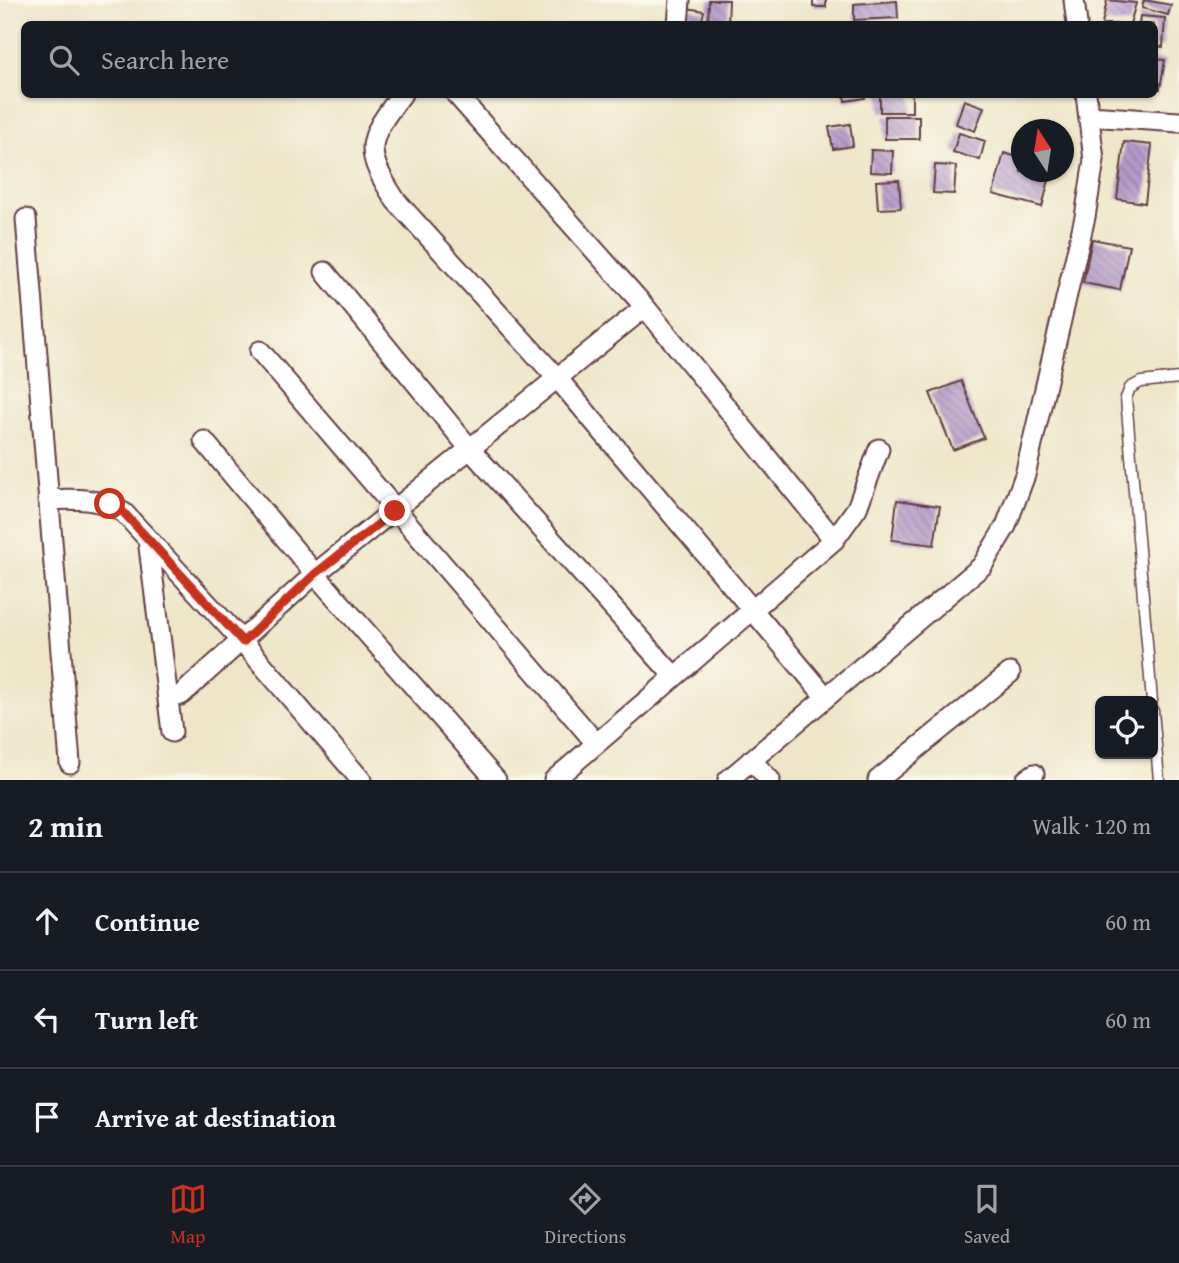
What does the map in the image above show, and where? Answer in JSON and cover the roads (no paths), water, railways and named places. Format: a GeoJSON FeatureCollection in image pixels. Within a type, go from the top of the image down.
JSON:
{"type":"FeatureCollection","features":[{"type":"Feature","properties":{"kind":"street"},"geometry":{"type":"LineString","coordinates":[[678,21],[680,0]]}},
{"type":"Feature","properties":{"kind":"street"},"geometry":{"type":"LineString","coordinates":[[1074,0],[1077,21]]}},
{"type":"Feature","properties":{"kind":"street"},"geometry":{"type":"LineString","coordinates":[[399,98],[376,128],[372,148],[375,170],[396,201],[558,379],[825,696]]}},
{"type":"Feature","properties":{"kind":"street"},"geometry":{"type":"LineString","coordinates":[[460,98],[645,307],[834,540]]}},
{"type":"Feature","properties":{"kind":"street"},"geometry":{"type":"LineString","coordinates":[[728,780],[982,566],[1006,526],[1025,475],[1086,217],[1094,160],[1087,98]]}},
{"type":"Feature","properties":{"kind":"street"},"geometry":{"type":"LineString","coordinates":[[1089,116],[1179,122]]}},
{"type":"Feature","properties":{"kind":"street"},"geometry":{"type":"LineString","coordinates":[[26,219],[70,763]]}},
{"type":"Feature","properties":{"kind":"street"},"geometry":{"type":"LineString","coordinates":[[325,272],[470,449],[673,676]]}},
{"type":"Feature","properties":{"kind":"street"},"geometry":{"type":"LineString","coordinates":[[181,695],[243,642],[315,574],[645,307]]}},
{"type":"Feature","properties":{"kind":"street"},"geometry":{"type":"LineString","coordinates":[[260,351],[595,742]]}},
{"type":"Feature","properties":{"kind":"street"},"geometry":{"type":"LineString","coordinates":[[204,441],[315,574],[496,780]]}},
{"type":"Feature","properties":{"kind":"street"},"geometry":{"type":"LineString","coordinates":[[554,780],[595,742],[834,540],[857,508],[879,449]]}},
{"type":"Feature","properties":{"kind":"street"},"geometry":{"type":"LineString","coordinates":[[48,500],[86,499],[110,504],[124,513],[243,642],[360,780]]}},
{"type":"Feature","properties":{"kind":"street"},"geometry":{"type":"LineString","coordinates":[[148,539],[172,732]]}},
{"type":"Feature","properties":{"kind":"street"},"geometry":{"type":"LineString","coordinates":[[878,780],[1010,673]]}},
{"type":"Feature","properties":{"kind":"street"},"geometry":{"type":"LineString","coordinates":[[751,760],[770,780]]}},
{"type":"Feature","properties":{"kind":"lane"},"geometry":{"type":"LineString","coordinates":[[1152,696],[1126,398],[1130,388],[1141,382],[1179,378]]}},
{"type":"Feature","properties":{"kind":"lane"},"geometry":{"type":"LineString","coordinates":[[1157,759],[1159,780]]}}]}
